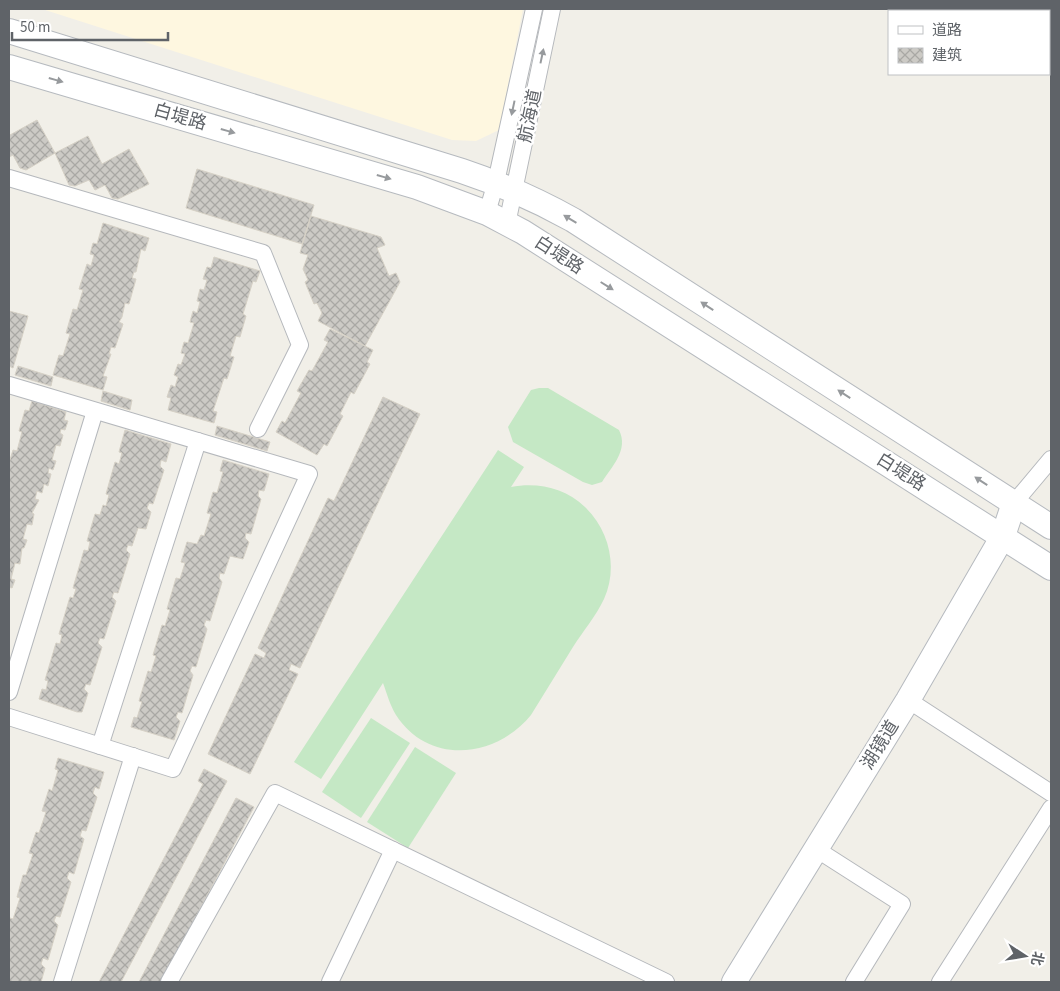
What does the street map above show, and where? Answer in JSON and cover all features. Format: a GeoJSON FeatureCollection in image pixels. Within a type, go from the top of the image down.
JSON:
{"type":"FeatureCollection","features":[{"type":"Feature","properties":{"kind":"main road","name":"白堤路"},"geometry":{"type":"LineString","coordinates":[[9,31],[505,186],[572,220],[1051,527]]}},
{"type":"Feature","properties":{"kind":"main road","name":"白堤路"},"geometry":{"type":"LineString","coordinates":[[9,67],[417,187],[497,218],[1051,568]]}},
{"type":"Feature","properties":{"kind":"main road","name":"湖镜道"},"geometry":{"type":"LineString","coordinates":[[734,982],[908,700],[1003,536],[1014,503]]}},
{"type":"Feature","properties":{"kind":"street","name":"航海道"},"geometry":{"type":"LineString","coordinates":[[505,186],[534,9]]}},
{"type":"Feature","properties":{"kind":"street","name":"航海道"},"geometry":{"type":"LineString","coordinates":[[497,218],[552,9]]}},
{"type":"Feature","properties":{"kind":"street"},"geometry":{"type":"LineString","coordinates":[[9,178],[262,253],[300,345],[258,429]]}},
{"type":"Feature","properties":{"kind":"street"},"geometry":{"type":"LineString","coordinates":[[9,385],[309,474],[173,769],[9,717]]}},
{"type":"Feature","properties":{"kind":"street"},"geometry":{"type":"LineString","coordinates":[[9,692],[96,411]]}},
{"type":"Feature","properties":{"kind":"street"},"geometry":{"type":"LineString","coordinates":[[100,746],[198,441]]}},
{"type":"Feature","properties":{"kind":"street"},"geometry":{"type":"LineString","coordinates":[[1014,503],[1051,459]]}},
{"type":"Feature","properties":{"kind":"street"},"geometry":{"type":"LineString","coordinates":[[908,700],[1051,792]]}},
{"type":"Feature","properties":{"kind":"street"},"geometry":{"type":"LineString","coordinates":[[62,982],[132,756]]}},
{"type":"Feature","properties":{"kind":"street"},"geometry":{"type":"LineString","coordinates":[[169,982],[275,793],[666,982]]}},
{"type":"Feature","properties":{"kind":"street"},"geometry":{"type":"LineString","coordinates":[[940,982],[1051,808]]}},
{"type":"Feature","properties":{"kind":"street"},"geometry":{"type":"LineString","coordinates":[[816,849],[902,904],[854,982]]}},
{"type":"Feature","properties":{"kind":"street"},"geometry":{"type":"LineString","coordinates":[[330,982],[393,850]]}},
{"type":"Feature","properties":{"kind":"shaded area"},"geometry":{"type":"Polygon","coordinates":[[[42,9],[523,9],[499,130],[476,141],[452,140],[42,9]]]}},
{"type":"Feature","properties":{"kind":"green space"},"geometry":{"type":"Polygon","coordinates":[[[548,388],[619,430],[622,437],[621,451],[602,482],[592,485],[583,482],[513,442],[508,427],[531,390],[548,388]]]}},
{"type":"Feature","properties":{"kind":"green space"},"geometry":{"type":"Polygon","coordinates":[[[498,450],[524,467],[511,487],[531,485],[560,491],[577,500],[594,517],[606,538],[611,563],[608,587],[601,605],[531,715],[517,729],[500,740],[482,747],[463,750],[444,749],[426,743],[410,731],[396,715],[383,683],[321,779],[294,762],[498,450]]]}},
{"type":"Feature","properties":{"kind":"green space"},"geometry":{"type":"Polygon","coordinates":[[[371,718],[410,743],[361,818],[322,792],[371,718]]]}},
{"type":"Feature","properties":{"kind":"green space"},"geometry":{"type":"Polygon","coordinates":[[[415,747],[456,773],[408,848],[367,822],[415,747]]]}},
{"type":"Feature","properties":{"kind":"building"},"geometry":{"type":"Polygon","coordinates":[[[37,120],[55,153],[26,170],[20,168],[13,155],[9,157],[9,133],[10,135],[37,120]]]}},
{"type":"Feature","properties":{"kind":"building"},"geometry":{"type":"Polygon","coordinates":[[[88,136],[102,164],[129,149],[149,184],[118,199],[112,198],[105,185],[95,190],[89,180],[75,186],[69,185],[55,153],[88,136]]]}},
{"type":"Feature","properties":{"kind":"building"},"geometry":{"type":"Polygon","coordinates":[[[197,169],[314,205],[302,244],[186,208],[197,169]]]}},
{"type":"Feature","properties":{"kind":"building"},"geometry":{"type":"Polygon","coordinates":[[[311,216],[381,237],[385,245],[377,248],[389,276],[396,273],[400,282],[365,346],[318,321],[322,313],[317,303],[314,304],[305,282],[308,280],[303,269],[308,255],[300,253],[311,216]]]}},
{"type":"Feature","properties":{"kind":"building"},"geometry":{"type":"Polygon","coordinates":[[[103,223],[149,238],[145,251],[141,249],[136,272],[134,272],[132,278],[136,279],[129,304],[125,303],[119,322],[123,324],[115,348],[111,347],[109,354],[111,354],[103,376],[107,377],[103,390],[53,375],[59,355],[63,356],[70,334],[66,333],[73,309],[77,310],[83,290],[79,289],[87,264],[91,266],[94,255],[90,254],[93,243],[97,244],[103,223]]]}},
{"type":"Feature","properties":{"kind":"building"},"geometry":{"type":"Polygon","coordinates":[[[214,257],[260,271],[256,282],[253,281],[243,314],[246,316],[240,337],[236,336],[230,356],[234,357],[227,379],[224,378],[213,411],[217,412],[214,423],[168,410],[171,398],[167,397],[171,385],[175,387],[178,377],[174,375],[178,364],[181,365],[185,354],[181,353],[184,342],[188,343],[194,323],[190,322],[193,311],[197,313],[200,302],[197,301],[200,289],[204,290],[207,280],[203,279],[207,267],[211,268],[214,257]]]}},
{"type":"Feature","properties":{"kind":"building"},"geometry":{"type":"Polygon","coordinates":[[[9,311],[28,316],[13,368],[9,366],[9,311]]]}},
{"type":"Feature","properties":{"kind":"building"},"geometry":{"type":"Polygon","coordinates":[[[330,329],[373,350],[367,362],[370,364],[354,394],[351,392],[340,414],[343,416],[327,446],[324,444],[317,455],[276,432],[282,421],[285,423],[301,393],[297,391],[309,370],[312,371],[328,342],[324,340],[330,329]]]}},
{"type":"Feature","properties":{"kind":"building"},"geometry":{"type":"Polygon","coordinates":[[[18,366],[53,377],[51,386],[15,375],[18,366]]]}},
{"type":"Feature","properties":{"kind":"building"},"geometry":{"type":"Polygon","coordinates":[[[103,391],[132,400],[130,410],[101,401],[103,391]]]}},
{"type":"Feature","properties":{"kind":"building"},"geometry":{"type":"Polygon","coordinates":[[[383,397],[420,414],[300,668],[291,664],[289,670],[298,674],[250,774],[208,754],[255,654],[264,658],[266,653],[258,648],[328,498],[334,501],[383,397]]]}},
{"type":"Feature","properties":{"kind":"building"},"geometry":{"type":"Polygon","coordinates":[[[32,401],[66,412],[64,420],[68,421],[65,430],[61,429],[60,433],[63,435],[60,446],[56,445],[52,460],[56,461],[53,470],[49,468],[48,473],[51,474],[48,486],[44,484],[42,493],[37,491],[35,499],[39,500],[32,513],[34,514],[32,525],[27,524],[23,539],[27,540],[24,548],[22,548],[20,564],[15,563],[11,579],[15,580],[9,591],[9,463],[13,450],[17,451],[22,432],[19,431],[25,410],[29,411],[32,401]]]}},
{"type":"Feature","properties":{"kind":"building"},"geometry":{"type":"Polygon","coordinates":[[[217,426],[270,442],[267,451],[215,435],[217,426]]]}},
{"type":"Feature","properties":{"kind":"building"},"geometry":{"type":"Polygon","coordinates":[[[125,430],[171,444],[166,462],[161,460],[160,466],[164,470],[153,504],[149,503],[147,508],[151,512],[146,529],[138,528],[132,546],[128,545],[126,550],[130,554],[118,593],[114,592],[112,597],[116,601],[104,639],[100,638],[98,643],[102,647],[90,685],[86,684],[84,689],[88,693],[82,712],[77,712],[39,699],[42,689],[46,690],[48,681],[45,680],[56,643],[60,644],[62,635],[59,634],[70,597],[73,598],[76,589],[73,588],[84,550],[88,551],[90,542],[87,541],[95,514],[100,515],[103,505],[106,506],[109,495],[106,494],[115,462],[119,464],[122,453],[119,452],[125,430]]]}},
{"type":"Feature","properties":{"kind":"building"},"geometry":{"type":"Polygon","coordinates":[[[223,460],[269,474],[264,491],[259,490],[258,496],[261,499],[251,534],[246,533],[245,538],[249,542],[243,559],[230,556],[224,574],[220,573],[219,578],[222,582],[210,621],[206,620],[204,625],[207,629],[196,667],[192,666],[190,671],[193,675],[182,713],[178,712],[176,717],[180,721],[174,740],[131,727],[134,717],[137,718],[142,702],[139,701],[148,671],[151,672],[156,656],[153,655],[162,625],[165,626],[170,610],[167,609],[176,578],[180,579],[185,563],[181,562],[187,542],[197,544],[201,535],[204,536],[211,514],[207,513],[213,492],[217,493],[223,472],[220,471],[223,460]]]}},
{"type":"Feature","properties":{"kind":"building"},"geometry":{"type":"Polygon","coordinates":[[[58,758],[104,772],[99,789],[95,787],[93,793],[97,797],[86,831],[82,830],[80,836],[84,839],[74,874],[69,872],[67,878],[71,882],[60,917],[56,916],[54,921],[58,925],[48,960],[43,958],[41,964],[45,968],[41,982],[9,982],[9,922],[10,918],[13,919],[20,898],[17,897],[23,875],[26,875],[33,854],[29,853],[36,832],[39,833],[46,812],[42,811],[49,789],[52,791],[58,770],[55,769],[58,758]]]}},
{"type":"Feature","properties":{"kind":"building"},"geometry":{"type":"Polygon","coordinates":[[[204,769],[227,781],[121,982],[99,982],[203,784],[198,781],[204,769]]]}},
{"type":"Feature","properties":{"kind":"building"},"geometry":{"type":"Polygon","coordinates":[[[236,798],[254,807],[161,982],[139,982],[236,798]]]}}]}
